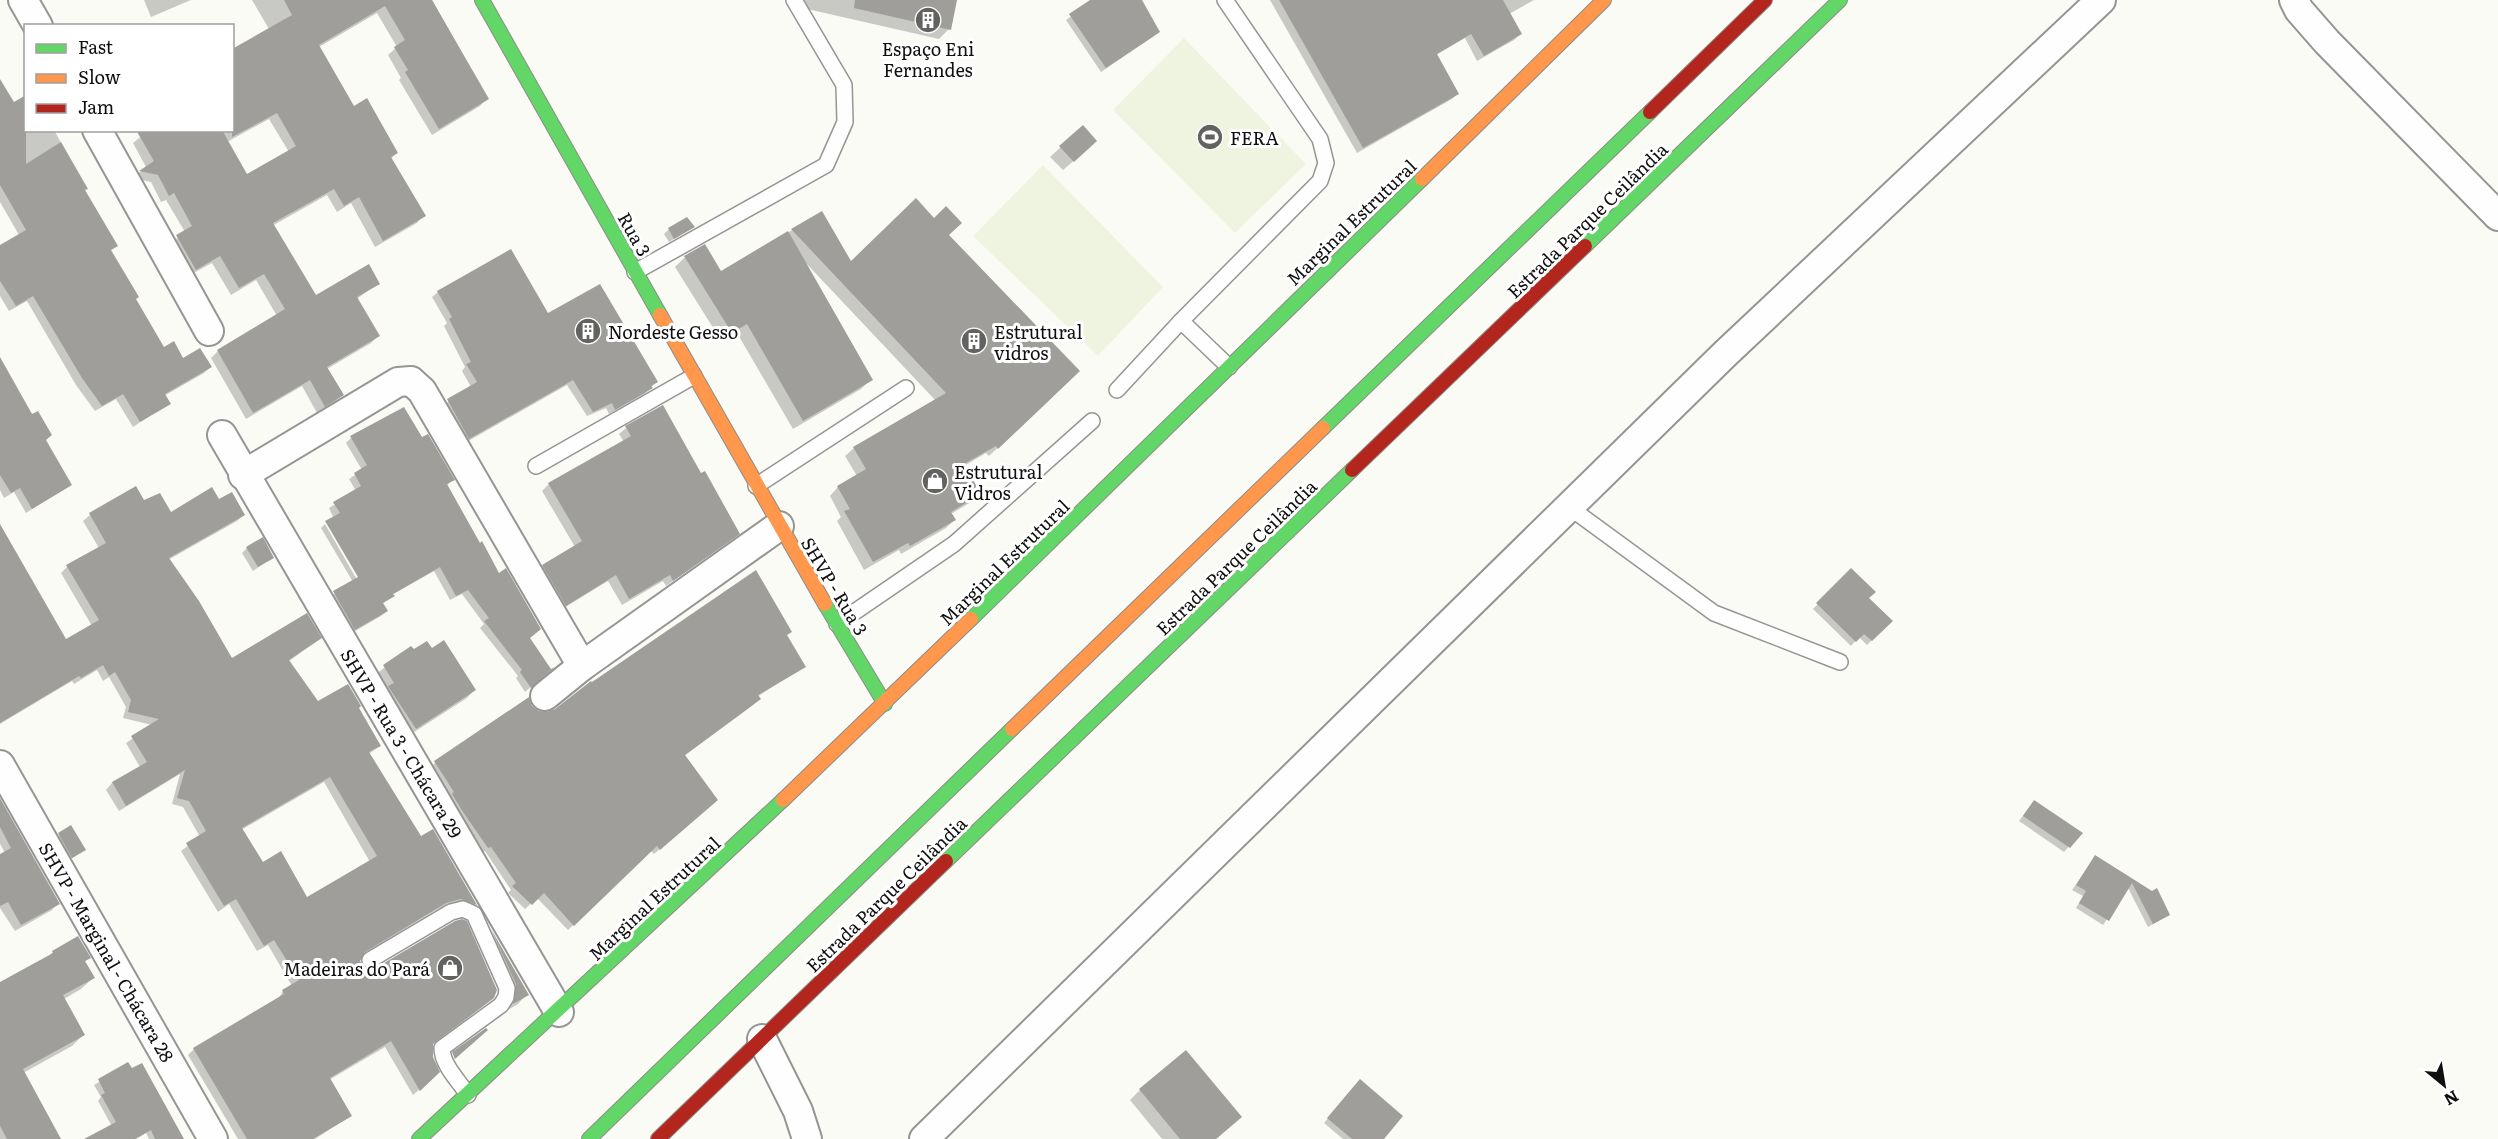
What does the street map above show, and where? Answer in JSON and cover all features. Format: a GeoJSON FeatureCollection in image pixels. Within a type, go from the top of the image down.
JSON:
{"type":"FeatureCollection","features":[{"type":"Feature","properties":{"kind":"main road","name":"Rua 3"},"geometry":{"type":"LineString","coordinates":[[482,0],[756,486]]}},
{"type":"Feature","properties":{"kind":"main road","name":"Marginal Estrutural"},"geometry":{"type":"LineString","coordinates":[[419,1139],[559,1012],[885,704],[1604,0]]}},
{"type":"Feature","properties":{"kind":"main road","name":"Estrada Parque Ceilândia"},"geometry":{"type":"LineString","coordinates":[[590,1139],[1765,0]]}},
{"type":"Feature","properties":{"kind":"main road","name":"Estrada Parque Ceilândia"},"geometry":{"type":"LineString","coordinates":[[658,1139],[1840,0]]}},
{"type":"Feature","properties":{"kind":"main road","name":"SHVP - Rua 3"},"geometry":{"type":"LineString","coordinates":[[756,486],[885,704]]}},
{"type":"Feature","properties":{"kind":"street"},"geometry":{"type":"LineString","coordinates":[[23,0],[37,24]]}},
{"type":"Feature","properties":{"kind":"street"},"geometry":{"type":"LineString","coordinates":[[924,1139],[1726,353],[2101,0]]}},
{"type":"Feature","properties":{"kind":"street"},"geometry":{"type":"LineString","coordinates":[[2294,0],[2299,10],[2327,42],[2498,216]]}},
{"type":"Feature","properties":{"kind":"street"},"geometry":{"type":"LineString","coordinates":[[98,132],[209,331]]}},
{"type":"Feature","properties":{"kind":"street"},"geometry":{"type":"LineString","coordinates":[[243,474],[398,382],[411,381],[422,391],[582,666]]}},
{"type":"Feature","properties":{"kind":"street","name":"SHVP - Rua 3 - Chácara 29"},"geometry":{"type":"LineString","coordinates":[[222,435],[559,1012]]}},
{"type":"Feature","properties":{"kind":"street"},"geometry":{"type":"LineString","coordinates":[[545,696],[582,666],[779,526]]}},
{"type":"Feature","properties":{"kind":"street","name":"SHVP - Marginal - Chácara 28"},"geometry":{"type":"LineString","coordinates":[[0,765],[213,1139]]}},
{"type":"Feature","properties":{"kind":"street"},"geometry":{"type":"LineString","coordinates":[[762,1039],[798,1111],[807,1139]]}},
{"type":"Feature","properties":{"kind":"lane"},"geometry":{"type":"LineString","coordinates":[[635,272],[826,165],[845,122],[844,85],[794,0]]}},
{"type":"Feature","properties":{"kind":"lane"},"geometry":{"type":"LineString","coordinates":[[1117,390],[1180,321],[1320,181],[1326,162],[1320,139],[1225,0]]}},
{"type":"Feature","properties":{"kind":"lane"},"geometry":{"type":"LineString","coordinates":[[1180,321],[1229,367]]}},
{"type":"Feature","properties":{"kind":"lane"},"geometry":{"type":"LineString","coordinates":[[536,466],[694,376]]}},
{"type":"Feature","properties":{"kind":"lane"},"geometry":{"type":"LineString","coordinates":[[756,486],[906,388]]}},
{"type":"Feature","properties":{"kind":"lane"},"geometry":{"type":"LineString","coordinates":[[837,624],[954,544],[1092,421]]}},
{"type":"Feature","properties":{"kind":"lane"},"geometry":{"type":"LineString","coordinates":[[1569,507],[1714,613],[1840,662]]}},
{"type":"Feature","properties":{"kind":"lane"},"geometry":{"type":"LineString","coordinates":[[370,960],[451,912],[463,909],[474,914],[507,988],[506,997],[501,1005],[442,1048],[447,1065],[468,1095]]}},
{"type":"Feature","properties":{"kind":"green space","name":"FERA"},"geometry":{"type":"Polygon","coordinates":[[[1184,38],[1306,164],[1235,233],[1113,110],[1184,38]]]}},
{"type":"Feature","properties":{"kind":"green space"},"geometry":{"type":"Polygon","coordinates":[[[1043,165],[1163,287],[1098,356],[973,236],[1043,165]]]}},
{"type":"Feature","properties":{"kind":"building"},"geometry":{"type":"Polygon","coordinates":[[[284,0],[432,0],[489,99],[439,129],[405,72],[408,70],[394,47],[405,40],[385,6],[319,45],[354,106],[367,98],[398,153],[391,157],[426,216],[383,241],[359,197],[344,206],[334,189],[273,223],[316,295],[369,264],[380,284],[357,297],[380,336],[327,367],[344,395],[325,407],[310,380],[253,413],[217,350],[285,309],[264,274],[239,288],[220,256],[196,270],[176,235],[192,226],[174,193],[169,196],[158,175],[139,171],[154,161],[137,132],[223,132],[247,174],[296,146],[277,113],[232,137],[232,132],[234,132],[234,48],[292,15],[284,0]]]}},
{"type":"Feature","properties":{"kind":"building","name":"Espaço Eni Fernandes"},"geometry":{"type":"Polygon","coordinates":[[[855,0],[957,0],[951,30],[854,8],[855,0]]]}},
{"type":"Feature","properties":{"kind":"building"},"geometry":{"type":"Polygon","coordinates":[[[1090,0],[1142,0],[1160,32],[1106,68],[1069,14],[1090,0]]]}},
{"type":"Feature","properties":{"kind":"building"},"geometry":{"type":"Polygon","coordinates":[[[1279,0],[1503,0],[1522,34],[1484,56],[1471,34],[1437,54],[1459,94],[1363,148],[1279,0]]]}},
{"type":"Feature","properties":{"kind":"building"},"geometry":{"type":"Polygon","coordinates":[[[0,79],[14,102],[24,96],[26,164],[61,142],[88,189],[85,190],[118,246],[111,250],[139,297],[136,299],[164,347],[174,341],[183,358],[200,348],[212,367],[165,394],[171,404],[140,422],[123,394],[102,406],[82,378],[33,296],[16,306],[0,281],[0,245],[26,230],[0,185],[0,79]]]}},
{"type":"Feature","properties":{"kind":"building"},"geometry":{"type":"Polygon","coordinates":[[[1083,125],[1097,141],[1074,162],[1059,146],[1083,125]]]}},
{"type":"Feature","properties":{"kind":"building"},"geometry":{"type":"Polygon","coordinates":[[[916,198],[934,218],[946,206],[962,223],[949,235],[1080,371],[998,449],[996,446],[964,464],[981,494],[951,512],[956,520],[910,546],[908,543],[873,562],[844,511],[850,509],[837,486],[866,469],[853,447],[946,393],[791,229],[822,211],[851,261],[916,198]]]}},
{"type":"Feature","properties":{"kind":"building"},"geometry":{"type":"Polygon","coordinates":[[[687,217],[695,227],[674,239],[668,228],[687,217]]]}},
{"type":"Feature","properties":{"kind":"building"},"geometry":{"type":"Polygon","coordinates":[[[788,231],[873,380],[803,421],[747,324],[732,333],[684,256],[705,244],[721,271],[788,231]]]}},
{"type":"Feature","properties":{"kind":"building"},"geometry":{"type":"Polygon","coordinates":[[[511,249],[548,313],[600,284],[658,382],[651,386],[653,388],[615,410],[612,403],[593,412],[573,380],[469,439],[447,399],[477,382],[466,364],[471,362],[449,319],[452,317],[437,291],[511,249]]]}},
{"type":"Feature","properties":{"kind":"building"},"geometry":{"type":"Polygon","coordinates":[[[0,357],[32,414],[38,411],[52,435],[46,440],[72,485],[32,509],[20,488],[11,493],[0,475],[0,357]]]}},
{"type":"Feature","properties":{"kind":"building"},"geometry":{"type":"Polygon","coordinates":[[[663,405],[701,473],[705,471],[740,534],[673,581],[670,575],[629,599],[616,575],[566,606],[542,565],[582,541],[548,483],[631,436],[625,426],[663,405]]]}},
{"type":"Feature","properties":{"kind":"building"},"geometry":{"type":"Polygon","coordinates":[[[404,407],[422,437],[428,434],[455,480],[447,484],[480,543],[482,541],[499,573],[506,568],[541,629],[530,638],[551,669],[555,667],[531,688],[520,672],[522,670],[484,621],[489,618],[468,590],[456,596],[440,567],[393,594],[395,596],[383,603],[388,611],[355,630],[333,591],[358,577],[325,521],[340,513],[333,502],[361,486],[354,473],[367,465],[350,436],[404,407]]]}},
{"type":"Feature","properties":{"kind":"building"},"geometry":{"type":"Polygon","coordinates":[[[136,486],[144,500],[160,493],[171,512],[212,487],[219,499],[232,492],[245,515],[169,558],[199,601],[232,658],[307,613],[322,638],[289,660],[318,701],[348,684],[381,746],[369,752],[421,836],[433,829],[477,905],[461,899],[446,903],[365,952],[360,961],[366,969],[374,969],[455,921],[462,919],[467,921],[497,990],[494,998],[433,1044],[433,1057],[440,1072],[420,1091],[391,1041],[330,1078],[352,1116],[313,1139],[247,1139],[193,1048],[284,994],[282,990],[299,980],[274,940],[264,946],[236,899],[224,906],[186,843],[206,831],[189,801],[177,798],[185,770],[126,806],[112,782],[147,762],[131,736],[159,719],[128,712],[131,700],[115,672],[109,676],[103,665],[81,678],[79,676],[0,723],[0,524],[66,639],[99,620],[66,565],[106,543],[89,513],[136,486]],[[330,777],[242,828],[263,862],[281,851],[307,897],[377,856],[330,777]]]}},
{"type":"Feature","properties":{"kind":"building"},"geometry":{"type":"Polygon","coordinates":[[[263,537],[274,558],[258,567],[246,547],[263,537]]]}},
{"type":"Feature","properties":{"kind":"building"},"geometry":{"type":"Polygon","coordinates":[[[1851,568],[1876,592],[1869,598],[1893,621],[1872,641],[1864,634],[1856,642],[1816,603],[1851,568]]]}},
{"type":"Feature","properties":{"kind":"building"},"geometry":{"type":"Polygon","coordinates":[[[756,570],[792,632],[787,635],[806,667],[758,695],[761,699],[685,755],[718,800],[660,850],[657,846],[574,926],[544,893],[532,905],[512,886],[516,883],[463,812],[452,794],[454,792],[434,761],[529,697],[532,706],[539,711],[547,712],[555,709],[591,681],[756,570]]]}},
{"type":"Feature","properties":{"kind":"building"},"geometry":{"type":"Polygon","coordinates":[[[444,640],[476,690],[416,729],[388,686],[394,683],[383,665],[411,646],[414,649],[427,641],[432,648],[444,640]]]}},
{"type":"Feature","properties":{"kind":"building"},"geometry":{"type":"Polygon","coordinates":[[[0,798],[60,904],[21,925],[8,902],[0,906],[0,854],[11,848],[0,827],[0,798]]]}},
{"type":"Feature","properties":{"kind":"building"},"geometry":{"type":"Polygon","coordinates":[[[2034,800],[2083,833],[2070,848],[2023,816],[2034,800]]]}},
{"type":"Feature","properties":{"kind":"building"},"geometry":{"type":"Polygon","coordinates":[[[71,825],[86,850],[72,858],[58,833],[71,825]]]}},
{"type":"Feature","properties":{"kind":"building"},"geometry":{"type":"Polygon","coordinates":[[[2095,855],[2152,891],[2157,888],[2170,915],[2153,924],[2132,883],[2109,921],[2079,903],[2086,891],[2076,885],[2095,855]]]}},
{"type":"Feature","properties":{"kind":"building"},"geometry":{"type":"Polygon","coordinates":[[[491,929],[529,995],[513,1004],[516,984],[491,929]]]}},
{"type":"Feature","properties":{"kind":"building"},"geometry":{"type":"Polygon","coordinates":[[[78,936],[91,958],[85,961],[95,978],[63,995],[85,1035],[23,1069],[61,1139],[7,1139],[0,1126],[0,982],[53,953],[52,951],[78,936]]]}},
{"type":"Feature","properties":{"kind":"building"},"geometry":{"type":"Polygon","coordinates":[[[486,1028],[488,1030],[455,1059],[452,1052],[486,1028]]]}},
{"type":"Feature","properties":{"kind":"building"},"geometry":{"type":"Polygon","coordinates":[[[1186,1050],[1242,1117],[1216,1139],[1180,1139],[1139,1089],[1186,1050]]]}},
{"type":"Feature","properties":{"kind":"building"},"geometry":{"type":"Polygon","coordinates":[[[128,1062],[132,1068],[142,1063],[184,1139],[155,1139],[151,1130],[135,1139],[84,1139],[116,1122],[101,1095],[105,1093],[98,1079],[128,1062]]]}},
{"type":"Feature","properties":{"kind":"building"},"geometry":{"type":"Polygon","coordinates":[[[1360,1079],[1403,1116],[1384,1139],[1352,1139],[1327,1118],[1360,1079]]]}},
{"type":"Feature","properties":{"kind":"traffic: fast"},"geometry":{"type":"LineString","coordinates":[[482,0],[660,315]]}},
{"type":"Feature","properties":{"kind":"traffic: fast"},"geometry":{"type":"LineString","coordinates":[[1585,246],[1840,0]]}},
{"type":"Feature","properties":{"kind":"traffic: fast"},"geometry":{"type":"LineString","coordinates":[[1323,428],[1650,112]]}},
{"type":"Feature","properties":{"kind":"traffic: fast"},"geometry":{"type":"LineString","coordinates":[[971,619],[1422,179]]}},
{"type":"Feature","properties":{"kind":"traffic: fast"},"geometry":{"type":"LineString","coordinates":[[946,861],[1352,470]]}},
{"type":"Feature","properties":{"kind":"traffic: fast"},"geometry":{"type":"LineString","coordinates":[[825,604],[885,704]]}},
{"type":"Feature","properties":{"kind":"traffic: fast"},"geometry":{"type":"LineString","coordinates":[[589,1139],[1012,729]]}},
{"type":"Feature","properties":{"kind":"traffic: fast"},"geometry":{"type":"LineString","coordinates":[[419,1139],[783,800]]}},
{"type":"Feature","properties":{"kind":"traffic: slow"},"geometry":{"type":"LineString","coordinates":[[1422,179],[1604,0]]}},
{"type":"Feature","properties":{"kind":"traffic: slow"},"geometry":{"type":"LineString","coordinates":[[660,315],[825,604]]}},
{"type":"Feature","properties":{"kind":"traffic: slow"},"geometry":{"type":"LineString","coordinates":[[1012,729],[1323,428]]}},
{"type":"Feature","properties":{"kind":"traffic: slow"},"geometry":{"type":"LineString","coordinates":[[783,800],[971,619]]}},
{"type":"Feature","properties":{"kind":"traffic: jam"},"geometry":{"type":"LineString","coordinates":[[1650,112],[1765,0]]}},
{"type":"Feature","properties":{"kind":"traffic: jam"},"geometry":{"type":"LineString","coordinates":[[1352,470],[1585,246]]}},
{"type":"Feature","properties":{"kind":"traffic: jam"},"geometry":{"type":"LineString","coordinates":[[658,1139],[946,861]]}},
{"type":"Feature","properties":{"kind":"place","name":"Espaço Eni Fernandes"},"geometry":{"type":"Point","coordinates":[928,20]}},
{"type":"Feature","properties":{"kind":"place","name":"FERA"},"geometry":{"type":"Point","coordinates":[1210,137]}},
{"type":"Feature","properties":{"kind":"place","name":"Nordeste Gesso"},"geometry":{"type":"Point","coordinates":[588,331]}},
{"type":"Feature","properties":{"kind":"place","name":"Estrutural vidros"},"geometry":{"type":"Point","coordinates":[974,341]}},
{"type":"Feature","properties":{"kind":"place","name":"Estrutural Vidros"},"geometry":{"type":"Point","coordinates":[935,481]}},
{"type":"Feature","properties":{"kind":"place","name":"Madeiras do Pará"},"geometry":{"type":"Point","coordinates":[450,968]}}]}
